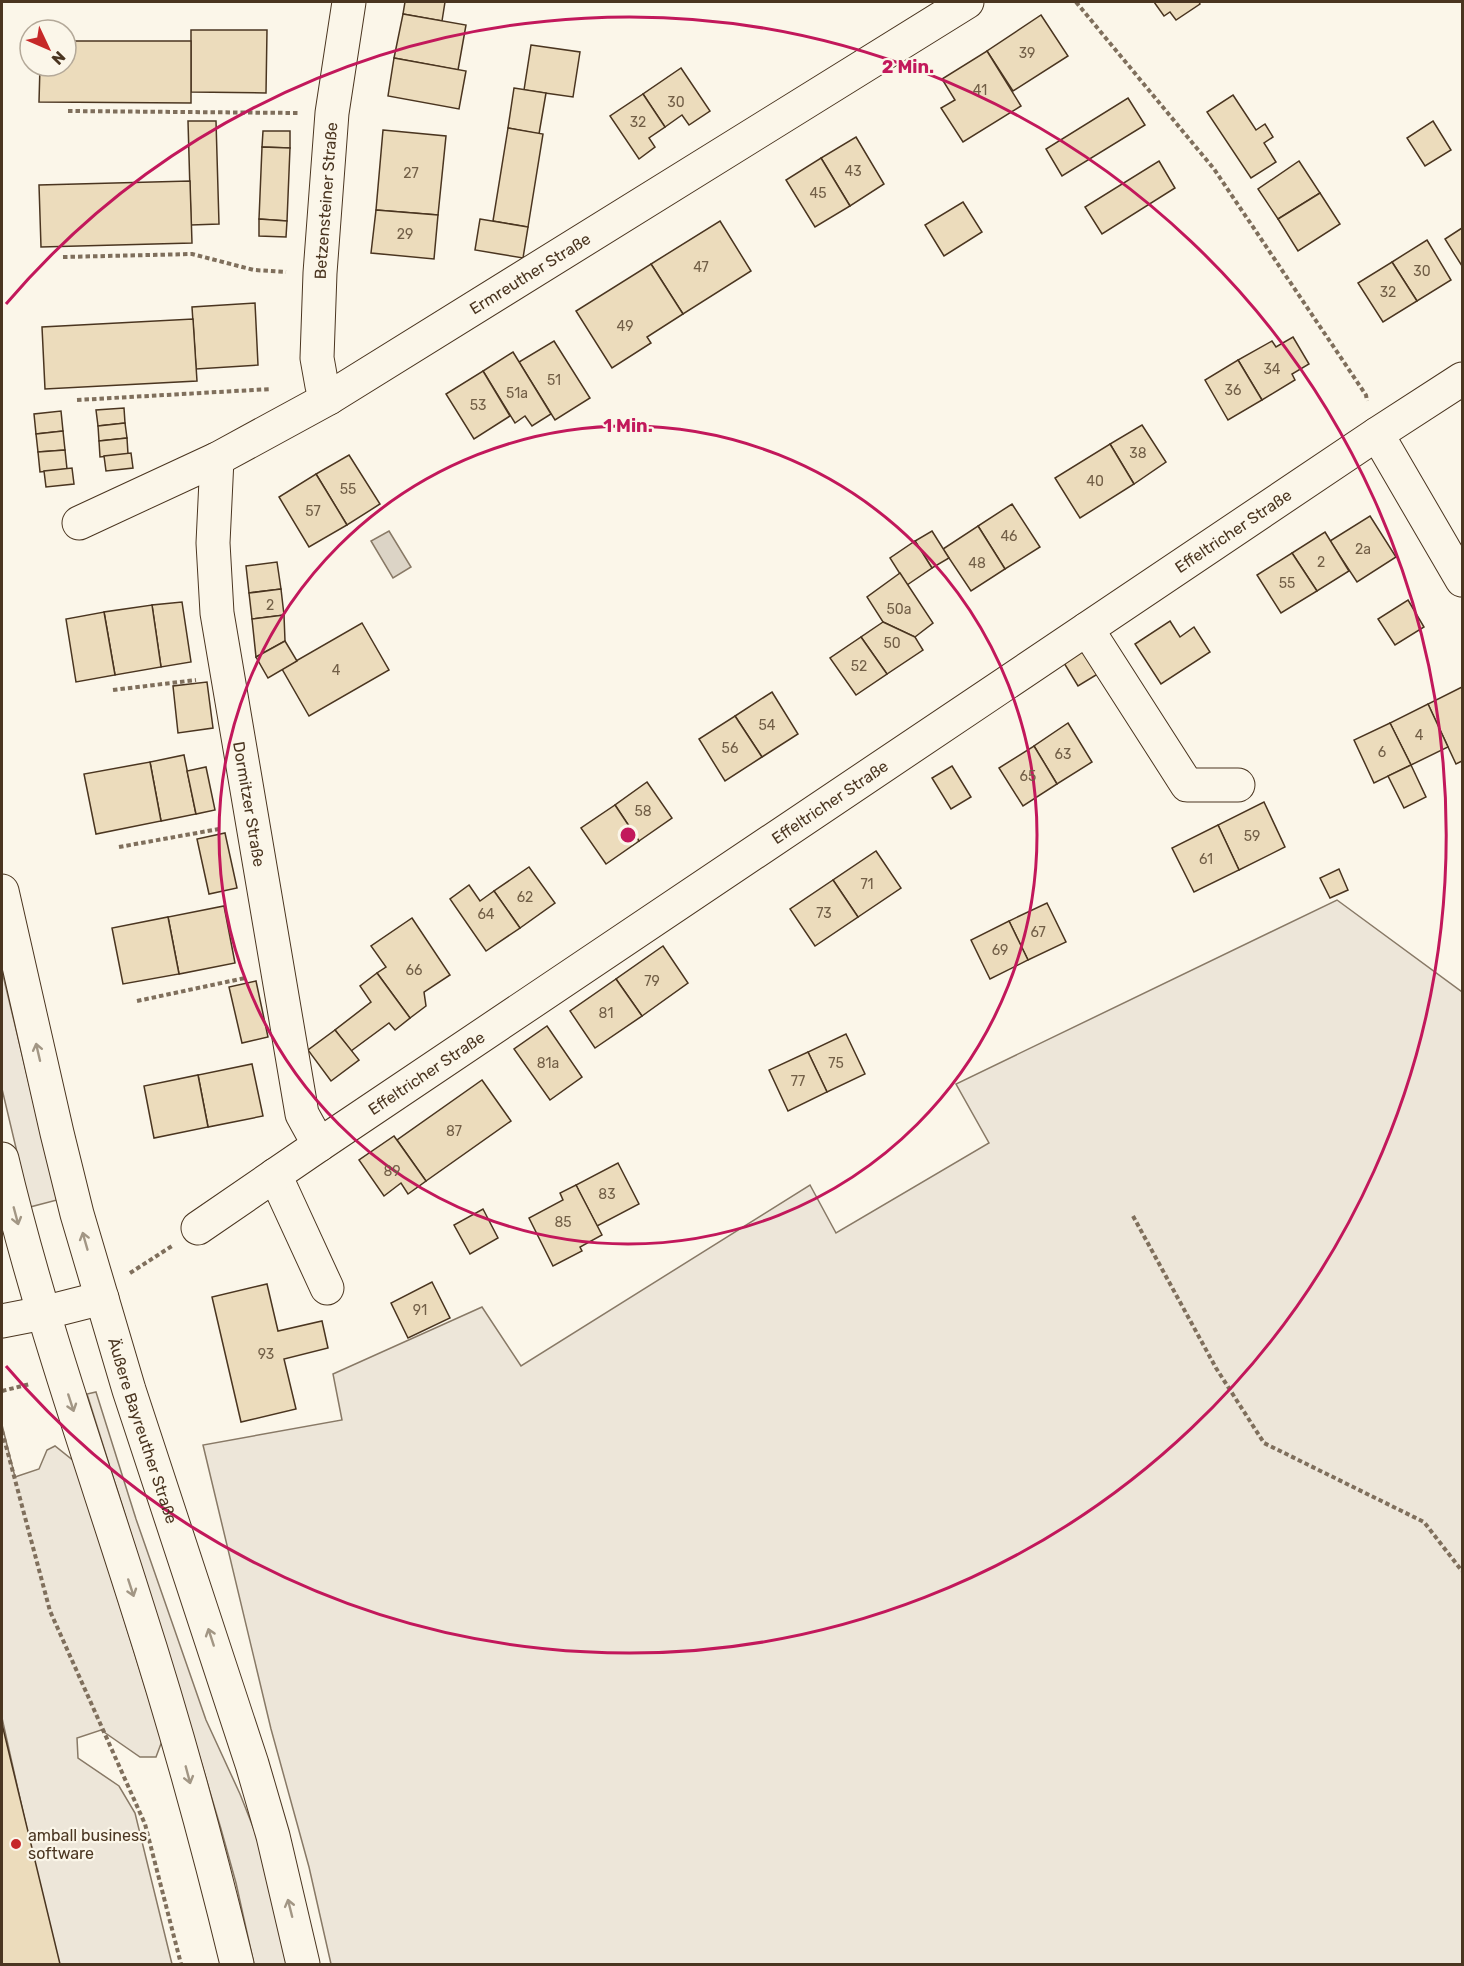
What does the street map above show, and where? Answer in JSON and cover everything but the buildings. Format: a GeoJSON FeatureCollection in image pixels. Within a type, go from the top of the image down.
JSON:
{"type":"FeatureCollection","features":[{"type":"Feature","properties":{"kind":"street","name":"Betzensteiner Straße"},"geometry":{"type":"LineString","coordinates":[[326,392],[317,358],[320,273],[332,114],[349,2]]}},
{"type":"Feature","properties":{"kind":"street","name":"Ermreuther Straße"},"geometry":{"type":"LineString","coordinates":[[79,523],[217,459],[967,2]]}},
{"type":"Feature","properties":{"kind":"street","name":"Effeltricher Straße"},"geometry":{"type":"LineString","coordinates":[[198,1228],[319,1144],[1462,379]]}},
{"type":"Feature","properties":{"kind":"street"},"geometry":{"type":"LineString","coordinates":[[1377,434],[1462,580]]}},
{"type":"Feature","properties":{"kind":"street","name":"Dormitzer Straße"},"geometry":{"type":"LineString","coordinates":[[217,459],[213,543],[217,613],[226,676],[302,1114],[319,1144]]}},
{"type":"Feature","properties":{"kind":"street"},"geometry":{"type":"LineString","coordinates":[[1087,629],[1186,785],[1238,785]]}},
{"type":"Feature","properties":{"kind":"street","name":"Äußere Bayreuther Straße"},"geometry":{"type":"LineString","coordinates":[[2,891],[57,1133],[113,1287],[129,1390],[252,1764],[273,1836],[303,1965]]}},
{"type":"Feature","properties":{"kind":"street"},"geometry":{"type":"LineString","coordinates":[[2,1159],[43,1312],[163,1687],[237,1965]]}},
{"type":"Feature","properties":{"kind":"street"},"geometry":{"type":"LineString","coordinates":[[275,1175],[327,1288]]}},
{"type":"Feature","properties":{"kind":"street"},"geometry":{"type":"LineString","coordinates":[[2,1320],[43,1312],[113,1287]]}},
{"type":"Feature","properties":{"kind":"path"},"geometry":{"type":"LineString","coordinates":[[1076,2],[1214,169],[1366,395],[1377,434]]}},
{"type":"Feature","properties":{"kind":"path"},"geometry":{"type":"LineString","coordinates":[[68,111],[332,114]]}},
{"type":"Feature","properties":{"kind":"path"},"geometry":{"type":"LineString","coordinates":[[63,257],[192,254],[254,270],[320,273]]}},
{"type":"Feature","properties":{"kind":"path"},"geometry":{"type":"LineString","coordinates":[[77,400],[326,392]]}},
{"type":"Feature","properties":{"kind":"path"},"geometry":{"type":"LineString","coordinates":[[113,690],[226,676]]}},
{"type":"Feature","properties":{"kind":"path"},"geometry":{"type":"LineString","coordinates":[[119,848],[252,823]]}},
{"type":"Feature","properties":{"kind":"path"},"geometry":{"type":"LineString","coordinates":[[137,1001],[278,971]]}},
{"type":"Feature","properties":{"kind":"path"},"geometry":{"type":"LineString","coordinates":[[1132,1215],[1216,1368],[1264,1443],[1424,1522],[1462,1571]]}},
{"type":"Feature","properties":{"kind":"path"},"geometry":{"type":"LineString","coordinates":[[113,1287],[198,1228]]}},
{"type":"Feature","properties":{"kind":"path"},"geometry":{"type":"LineString","coordinates":[[2,1431],[50,1611],[145,1824],[181,1965]]}},
{"type":"Feature","properties":{"kind":"shaded area"},"geometry":{"type":"Polygon","coordinates":[[[389,531],[411,567],[393,578],[371,541],[389,531]]]}},
{"type":"Feature","properties":{"kind":"shaded area"},"geometry":{"type":"Polygon","coordinates":[[[1337,900],[1462,992],[1462,1964],[331,1964],[309,1867],[271,1729],[203,1445],[342,1420],[333,1374],[482,1307],[521,1366],[810,1185],[836,1233],[989,1143],[956,1084],[1337,900]]]}},
{"type":"Feature","properties":{"kind":"shaded area"},"geometry":{"type":"Polygon","coordinates":[[[2,971],[57,1200],[30,1207],[2,1089],[2,971]]]}},
{"type":"Feature","properties":{"kind":"shaded area"},"geometry":{"type":"Polygon","coordinates":[[[96,1392],[136,1519],[206,1720],[257,1837],[288,1964],[254,1964],[221,1829],[87,1394],[96,1392]]]}},
{"type":"Feature","properties":{"kind":"shaded area"},"geometry":{"type":"Polygon","coordinates":[[[2,1425],[15,1477],[39,1469],[47,1450],[55,1446],[75,1462],[162,1741],[156,1757],[140,1757],[101,1730],[77,1738],[78,1758],[119,1786],[135,1813],[172,1964],[57,1964],[2,1718],[2,1425]]]}},
{"type":"Feature","properties":{"kind":"place","name":"amball business software"},"geometry":{"type":"Point","coordinates":[16,1844]}}]}
